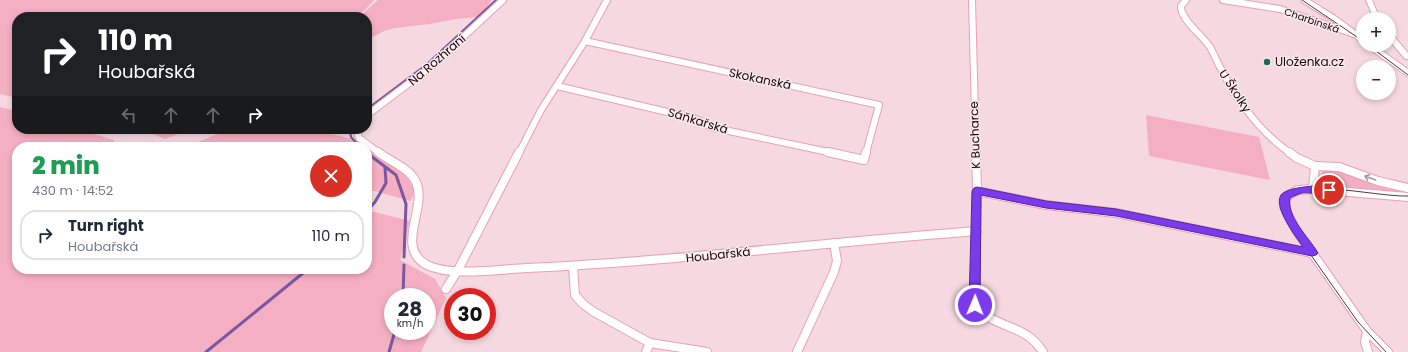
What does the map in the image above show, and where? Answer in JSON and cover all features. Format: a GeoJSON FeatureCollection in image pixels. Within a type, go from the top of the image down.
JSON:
{"type":"FeatureCollection","features":[{"type":"Feature","properties":{"kind":"street","name":"Na Rozhraní"},"geometry":{"type":"LineString","coordinates":[[372,111],[423,73],[474,29],[504,0]]}},
{"type":"Feature","properties":{"kind":"street"},"geometry":{"type":"LineString","coordinates":[[447,288],[458,270],[541,110],[585,41],[607,0]]}},
{"type":"Feature","properties":{"kind":"street","name":"K Bucharce"},"geometry":{"type":"LineString","coordinates":[[972,0],[977,191],[975,305],[990,319],[1024,331],[1038,343],[1043,352]]}},
{"type":"Feature","properties":{"kind":"street","name":"U Školky"},"geometry":{"type":"LineString","coordinates":[[1186,0],[1181,3],[1180,8],[1182,14],[1210,47],[1221,70],[1247,111],[1263,131],[1279,145],[1297,158],[1315,166]]}},
{"type":"Feature","properties":{"kind":"street","name":"Charbinská"},"geometry":{"type":"LineString","coordinates":[[1223,0],[1280,9],[1354,34]]}},
{"type":"Feature","properties":{"kind":"street"},"geometry":{"type":"LineString","coordinates":[[1304,0],[1354,34]]}},
{"type":"Feature","properties":{"kind":"street"},"geometry":{"type":"LineString","coordinates":[[1369,0],[1374,12]]}},
{"type":"Feature","properties":{"kind":"street","name":"Skokanská"},"geometry":{"type":"LineString","coordinates":[[585,41],[879,105],[864,160]]}},
{"type":"Feature","properties":{"kind":"street"},"geometry":{"type":"LineString","coordinates":[[1396,43],[1404,50],[1408,57]]}},
{"type":"Feature","properties":{"kind":"street"},"geometry":{"type":"LineString","coordinates":[[1379,52],[1408,73]]}},
{"type":"Feature","properties":{"kind":"street","name":"Sáňkařská"},"geometry":{"type":"LineString","coordinates":[[557,86],[693,118],[704,122],[710,127],[864,160]]}},
{"type":"Feature","properties":{"kind":"street"},"geometry":{"type":"LineString","coordinates":[[358,134],[359,138],[365,142]]}},
{"type":"Feature","properties":{"kind":"street"},"geometry":{"type":"LineString","coordinates":[[372,147],[408,172],[417,182],[419,195],[412,239],[415,255],[425,264],[436,268],[458,270]]}},
{"type":"Feature","properties":{"kind":"street"},"geometry":{"type":"LineString","coordinates":[[1313,189],[1315,166],[1324,164],[1345,169],[1378,181],[1408,188]]}},
{"type":"Feature","properties":{"kind":"street"},"geometry":{"type":"LineString","coordinates":[[1388,352],[1367,331],[1296,230],[1284,207],[1285,196],[1298,190],[1313,189],[1408,197]]}},
{"type":"Feature","properties":{"kind":"street"},"geometry":{"type":"LineString","coordinates":[[977,191],[1046,205],[1116,213],[1312,253]]}},
{"type":"Feature","properties":{"kind":"street","name":"Houbařská"},"geometry":{"type":"LineString","coordinates":[[458,270],[573,267],[672,260],[834,243],[976,231]]}},
{"type":"Feature","properties":{"kind":"street"},"geometry":{"type":"LineString","coordinates":[[797,352],[834,272],[837,261],[834,243]]}},
{"type":"Feature","properties":{"kind":"street"},"geometry":{"type":"LineString","coordinates":[[573,267],[575,295],[583,304],[594,312],[650,343],[707,352]]}},
{"type":"Feature","properties":{"kind":"street"},"geometry":{"type":"LineString","coordinates":[[1367,331],[1365,342],[1368,352]]}},
{"type":"Feature","properties":{"kind":"street"},"geometry":{"type":"LineString","coordinates":[[646,352],[650,343]]}},
{"type":"Feature","properties":{"kind":"shaded area"},"geometry":{"type":"Polygon","coordinates":[[[0,0],[374,0],[363,12],[12,12],[12,97],[0,94],[0,0]]]}},
{"type":"Feature","properties":{"kind":"shaded area"},"geometry":{"type":"Polygon","coordinates":[[[378,0],[492,0],[481,15],[476,17],[395,28],[384,31],[372,37],[372,12],[365,12],[378,0]]]}},
{"type":"Feature","properties":{"kind":"shaded area"},"geometry":{"type":"Polygon","coordinates":[[[0,107],[12,110],[12,134],[94,134],[114,140],[114,142],[12,142],[12,274],[372,274],[372,211],[410,221],[400,260],[435,279],[444,295],[444,302],[436,320],[436,288],[384,288],[384,340],[427,340],[421,352],[0,352],[0,107]]]}},
{"type":"Feature","properties":{"kind":"shaded area"},"geometry":{"type":"Polygon","coordinates":[[[1146,115],[1259,137],[1270,180],[1149,156],[1146,115]]]}},
{"type":"Feature","properties":{"kind":"shaded area"},"geometry":{"type":"Polygon","coordinates":[[[152,134],[178,134],[165,139],[152,134]]]}},
{"type":"Feature","properties":{"kind":"shaded area"},"geometry":{"type":"Polygon","coordinates":[[[218,134],[331,134],[359,142],[198,142],[218,134]]]}},
{"type":"Feature","properties":{"kind":"shaded area"},"geometry":{"type":"Polygon","coordinates":[[[372,150],[396,167],[410,181],[415,193],[410,201],[372,190],[372,150]]]}},
{"type":"Feature","properties":{"kind":"shaded area"},"geometry":{"type":"Polygon","coordinates":[[[1334,168],[1407,191],[1375,191],[1350,188],[1338,186],[1321,180],[1319,177],[1325,169],[1334,168]]]}},
{"type":"Feature","properties":{"kind":"waterway"},"geometry":{"type":"LineString","coordinates":[[372,105],[427,64],[496,0]]}},
{"type":"Feature","properties":{"kind":"waterway"},"geometry":{"type":"LineString","coordinates":[[351,134],[351,137],[356,142]]}},
{"type":"Feature","properties":{"kind":"waterway"},"geometry":{"type":"LineString","coordinates":[[372,157],[396,175],[406,204],[404,257]]}},
{"type":"Feature","properties":{"kind":"waterway"},"geometry":{"type":"LineString","coordinates":[[372,205],[386,183],[385,168]]}},
{"type":"Feature","properties":{"kind":"waterway"},"geometry":{"type":"LineString","coordinates":[[403,288],[404,265]]}},
{"type":"Feature","properties":{"kind":"waterway"},"geometry":{"type":"LineString","coordinates":[[206,352],[302,274]]}},
{"type":"Feature","properties":{"kind":"waterway"},"geometry":{"type":"LineString","coordinates":[[389,352],[392,340]]}},
{"type":"Feature","properties":{"kind":"tram line"},"geometry":{"type":"LineString","coordinates":[[1302,0],[1356,36]]}},
{"type":"Feature","properties":{"kind":"tram line"},"geometry":{"type":"LineString","coordinates":[[1377,52],[1408,75]]}},
{"type":"Feature","properties":{"kind":"tram line"},"geometry":{"type":"LineString","coordinates":[[1386,352],[1358,322],[1287,221],[1282,207],[1283,197],[1290,192],[1314,188],[1408,196]]}},
{"type":"Feature","properties":{"kind":"place","name":"Uloženka.cz"},"geometry":{"type":"Point","coordinates":[1267,62]}},
{"type":"Feature","properties":{"kind":"route"},"geometry":{"type":"LineString","coordinates":[[975,305],[977,191],[1046,205],[1116,213],[1312,253],[1296,230],[1284,207],[1285,196],[1298,190],[1329,190]]}}]}
